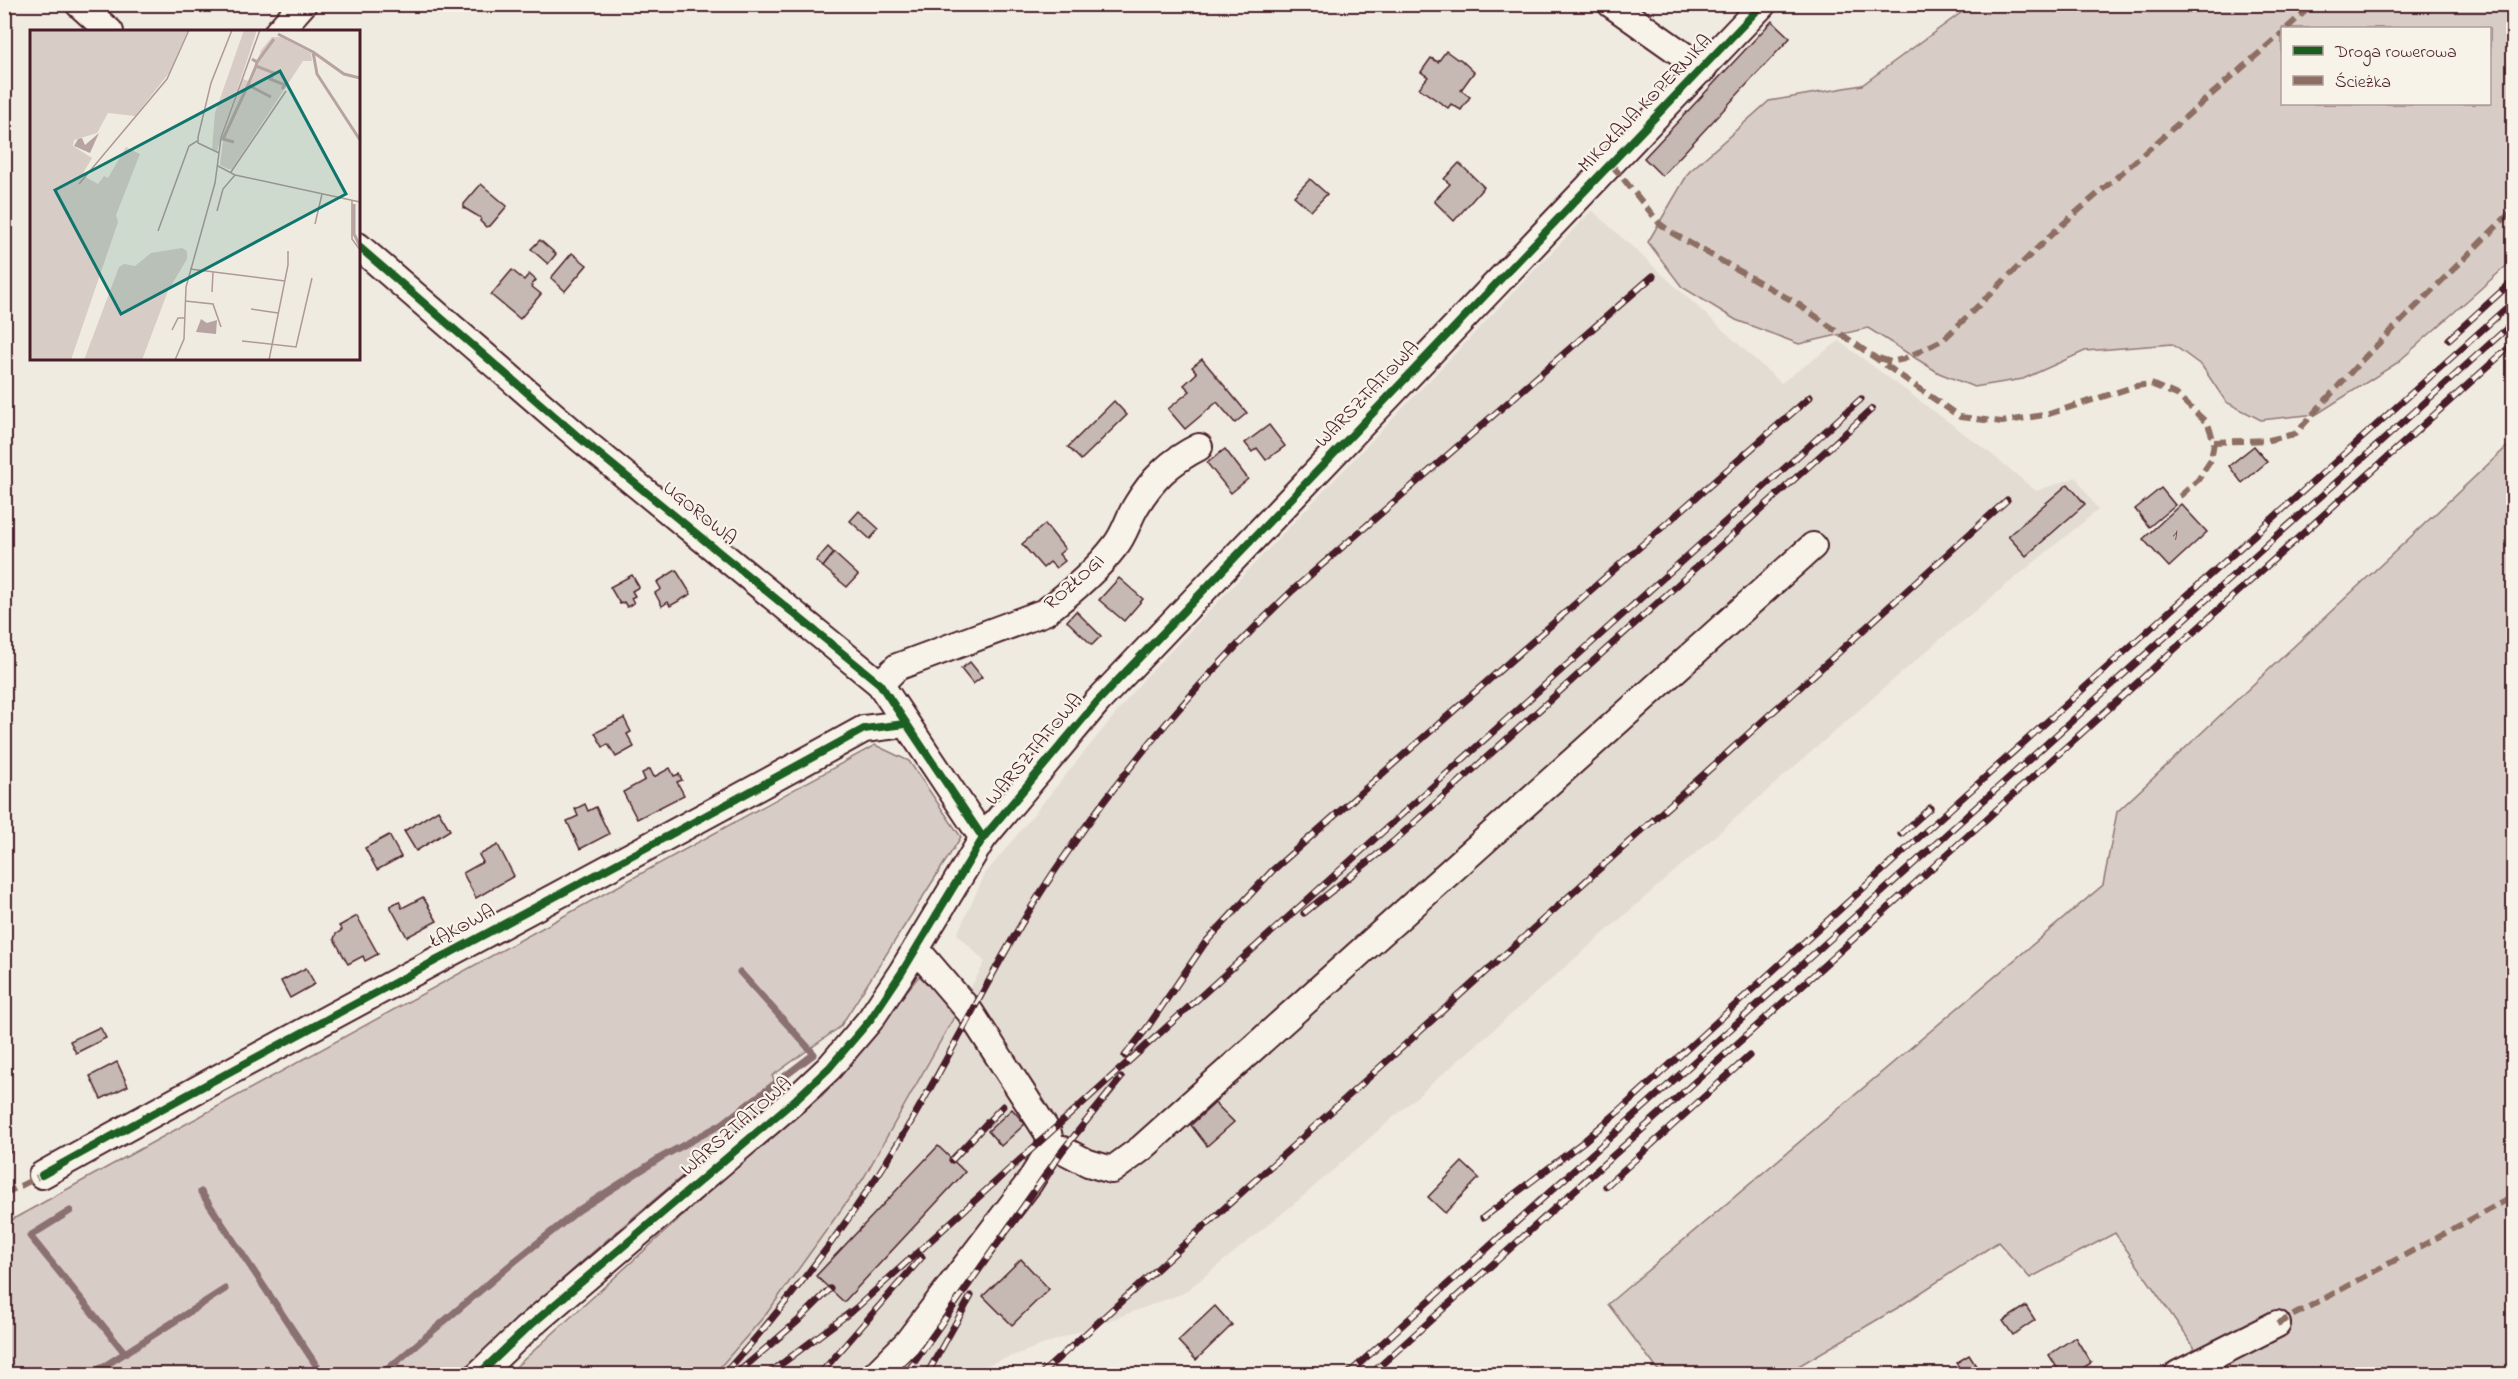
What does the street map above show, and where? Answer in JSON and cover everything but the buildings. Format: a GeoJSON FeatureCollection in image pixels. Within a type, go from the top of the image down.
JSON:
{"type":"FeatureCollection","features":[{"type":"Feature","properties":{"kind":"street"},"geometry":{"type":"LineString","coordinates":[[79,4],[108,30]]}},
{"type":"Feature","properties":{"kind":"street"},"geometry":{"type":"LineString","coordinates":[[280,30],[303,4]]}},
{"type":"Feature","properties":{"kind":"street"},"geometry":{"type":"LineString","coordinates":[[1611,4],[1703,69]]}},
{"type":"Feature","properties":{"kind":"street","name":"MIKOŁAJA KOPERNIKA"},"geometry":{"type":"LineString","coordinates":[[1552,226],[1763,4]]}},
{"type":"Feature","properties":{"kind":"street","name":"WARSZTATOWA"},"geometry":{"type":"LineString","coordinates":[[479,1374],[525,1330],[796,1099],[829,1068],[870,1020],[983,838],[1097,702],[1552,226]]}},
{"type":"Feature","properties":{"kind":"street","name":"UGOROWA"},"geometry":{"type":"LineString","coordinates":[[360,248],[582,440],[880,684],[983,838]]}},
{"type":"Feature","properties":{"kind":"street","name":"ROZŁOGI"},"geometry":{"type":"LineString","coordinates":[[880,684],[897,668],[1045,612],[1061,600],[1115,547],[1124,534],[1136,506],[1168,466],[1177,458],[1199,447]]}},
{"type":"Feature","properties":{"kind":"street"},"geometry":{"type":"LineString","coordinates":[[1051,1148],[1063,1150],[1088,1164],[1112,1170],[1142,1148],[1814,546]]}},
{"type":"Feature","properties":{"kind":"street","name":"ŁĄKOWA"},"geometry":{"type":"LineString","coordinates":[[42,1175],[255,1056],[636,855],[864,729],[905,724]]}},
{"type":"Feature","properties":{"kind":"street"},"geometry":{"type":"LineString","coordinates":[[876,1374],[907,1344],[1029,1183],[1051,1148],[1048,1133],[970,1012],[916,949]]}},
{"type":"Feature","properties":{"kind":"street"},"geometry":{"type":"LineString","coordinates":[[2178,1374],[2277,1324]]}},
{"type":"Feature","properties":{"kind":"shaded area"},"geometry":{"type":"Polygon","coordinates":[[[1973,4],[2513,5],[2513,260],[2397,363],[2317,414],[2261,420],[2226,402],[2202,366],[2172,344],[2085,351],[2023,379],[1974,387],[1939,373],[1868,328],[1799,344],[1736,320],[1682,287],[1648,242],[1689,172],[1769,101],[1862,85],[1973,4]]]}},
{"type":"Feature","properties":{"kind":"shaded area"},"geometry":{"type":"Polygon","coordinates":[[[1592,210],[1781,383],[1839,341],[1989,452],[2036,491],[2076,477],[2098,510],[1937,642],[1300,1199],[1184,1293],[963,1374],[714,1374],[767,1313],[863,1179],[985,962],[957,934],[985,874],[1143,680],[1592,210]]]}},
{"type":"Feature","properties":{"kind":"shaded area"},"geometry":{"type":"Polygon","coordinates":[[[2513,441],[2513,1374],[2210,1374],[2115,1233],[2030,1278],[1998,1242],[1899,1307],[1785,1374],[1661,1374],[1608,1304],[2103,885],[2117,812],[2513,441]]]}},
{"type":"Feature","properties":{"kind":"shaded area"},"geometry":{"type":"Polygon","coordinates":[[[875,745],[909,761],[961,837],[840,1027],[772,1076],[781,1095],[578,1265],[464,1374],[5,1374],[4,1224],[875,745]]]}},
{"type":"Feature","properties":{"kind":"shaded area"},"geometry":{"type":"Polygon","coordinates":[[[919,976],[958,1010],[863,1179],[767,1313],[714,1374],[508,1374],[743,1161],[825,1093],[919,976]]]}},
{"type":"Feature","properties":{"kind":"waterway"},"geometry":{"type":"LineString","coordinates":[[382,1374],[579,1210],[660,1158],[722,1124],[814,1054],[740,972]]}},
{"type":"Feature","properties":{"kind":"waterway"},"geometry":{"type":"LineString","coordinates":[[201,1192],[322,1374]]}},
{"type":"Feature","properties":{"kind":"waterway"},"geometry":{"type":"LineString","coordinates":[[70,1211],[30,1236],[125,1353],[92,1374]]}},
{"type":"Feature","properties":{"kind":"waterway"},"geometry":{"type":"LineString","coordinates":[[125,1353],[225,1289]]}},
{"type":"Feature","properties":{"kind":"railway"},"geometry":{"type":"LineString","coordinates":[[724,1374],[795,1290],[860,1201],[900,1140],[1001,959],[1044,888],[1092,818],[1145,749],[1202,683],[1293,590],[1653,276]]}},
{"type":"Feature","properties":{"kind":"railway"},"geometry":{"type":"LineString","coordinates":[[2449,339],[2514,280]]}},
{"type":"Feature","properties":{"kind":"railway"},"geometry":{"type":"LineString","coordinates":[[1483,1218],[1583,1142],[1619,1111],[1961,799],[2514,301]]}},
{"type":"Feature","properties":{"kind":"railway"},"geometry":{"type":"LineString","coordinates":[[1348,1374],[2514,322]]}},
{"type":"Feature","properties":{"kind":"railway"},"geometry":{"type":"LineString","coordinates":[[1371,1374],[2514,343]]}},
{"type":"Feature","properties":{"kind":"railway"},"geometry":{"type":"LineString","coordinates":[[1125,1056],[1205,943],[1273,870],[1810,397]]}},
{"type":"Feature","properties":{"kind":"railway"},"geometry":{"type":"LineString","coordinates":[[768,1374],[856,1308],[1861,399]]}},
{"type":"Feature","properties":{"kind":"railway"},"geometry":{"type":"LineString","coordinates":[[1304,913],[1393,842],[1872,409]]}},
{"type":"Feature","properties":{"kind":"railway"},"geometry":{"type":"LineString","coordinates":[[1041,1374],[2007,500]]}},
{"type":"Feature","properties":{"kind":"railway"},"geometry":{"type":"LineString","coordinates":[[1901,834],[1930,808]]}},
{"type":"Feature","properties":{"kind":"railway"},"geometry":{"type":"LineString","coordinates":[[1606,1186],[1749,1056]]}},
{"type":"Feature","properties":{"kind":"railway"},"geometry":{"type":"LineString","coordinates":[[906,1374],[1063,1150],[1121,1078]]}},
{"type":"Feature","properties":{"kind":"railway"},"geometry":{"type":"LineString","coordinates":[[952,1160],[1003,1106]]}},
{"type":"Feature","properties":{"kind":"railway"},"geometry":{"type":"LineString","coordinates":[[820,1374],[922,1257]]}},
{"type":"Feature","properties":{"kind":"railway"},"geometry":{"type":"LineString","coordinates":[[736,1374],[798,1321],[830,1289]]}},
{"type":"Feature","properties":{"kind":"railway"},"geometry":{"type":"LineString","coordinates":[[927,1374],[971,1296]]}},
{"type":"Feature","properties":{"kind":"marked path"},"geometry":{"type":"LineString","coordinates":[[2288,27],[2313,4]]}},
{"type":"Feature","properties":{"kind":"marked path"},"geometry":{"type":"LineString","coordinates":[[1879,358],[1891,362],[1904,359],[1944,339],[2055,231],[2281,34]]}},
{"type":"Feature","properties":{"kind":"marked path"},"geometry":{"type":"LineString","coordinates":[[1612,165],[1660,224],[1672,233],[1798,304],[1960,417],[2002,422],[2049,414],[2136,386],[2151,384],[2177,395],[2208,424],[2214,442],[2211,460],[2198,480],[2179,497]]}},
{"type":"Feature","properties":{"kind":"marked path"},"geometry":{"type":"LineString","coordinates":[[2214,442],[2269,440],[2295,434],[2361,361],[2514,209]]}},
{"type":"Feature","properties":{"kind":"marked path"},"geometry":{"type":"LineString","coordinates":[[4,1194],[42,1175]]}},
{"type":"Feature","properties":{"kind":"marked path"},"geometry":{"type":"LineString","coordinates":[[2277,1324],[2514,1196]]}},
{"type":"Feature","properties":{"kind":"cycle path"},"geometry":{"type":"LineString","coordinates":[[479,1374],[525,1330],[796,1099],[829,1068],[870,1020],[902,972],[983,838],[1097,702],[1763,4]]}},
{"type":"Feature","properties":{"kind":"cycle path"},"geometry":{"type":"LineString","coordinates":[[360,248],[582,440],[880,684],[983,838]]}},
{"type":"Feature","properties":{"kind":"cycle path"},"geometry":{"type":"LineString","coordinates":[[42,1175],[864,729],[905,724]]}}]}
